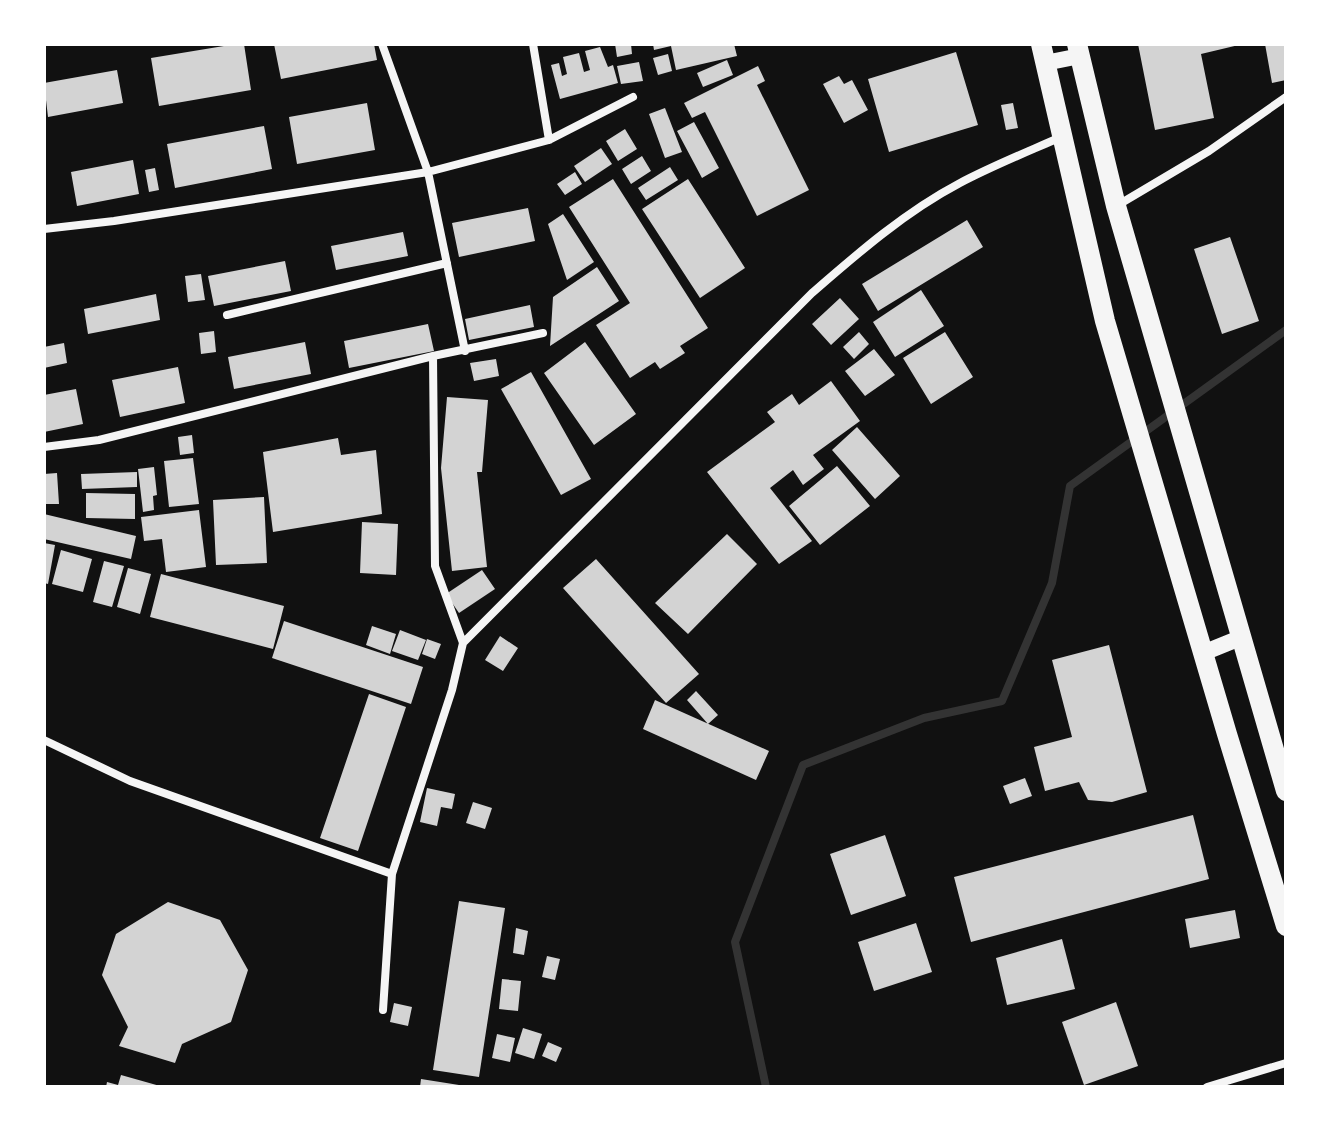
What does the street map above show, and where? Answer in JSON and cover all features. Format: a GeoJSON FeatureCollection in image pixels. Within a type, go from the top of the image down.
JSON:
{"type":"FeatureCollection","features":[{"type":"Feature","properties":{"kind":"main road"},"geometry":{"type":"LineString","coordinates":[[1284,915],[1105,321],[1043,54],[1078,50],[1116,206],[1286,791]]}},
{"type":"Feature","properties":{"kind":"main road"},"geometry":{"type":"LineString","coordinates":[[1203,653],[1240,638]]}},
{"type":"Feature","properties":{"kind":"street"},"geometry":{"type":"LineString","coordinates":[[382,44],[428,172],[465,351]]}},
{"type":"Feature","properties":{"kind":"street"},"geometry":{"type":"LineString","coordinates":[[533,44],[549,140]]}},
{"type":"Feature","properties":{"kind":"street"},"geometry":{"type":"LineString","coordinates":[[44,229],[428,172],[549,140],[633,97]]}},
{"type":"Feature","properties":{"kind":"street"},"geometry":{"type":"LineString","coordinates":[[1116,206],[1209,151],[1286,97]]}},
{"type":"Feature","properties":{"kind":"street"},"geometry":{"type":"LineString","coordinates":[[383,1010],[392,874],[452,690],[463,643],[812,293],[851,259],[908,214],[960,183],[1061,137]]}},
{"type":"Feature","properties":{"kind":"street"},"geometry":{"type":"LineString","coordinates":[[227,315],[447,263]]}},
{"type":"Feature","properties":{"kind":"street"},"geometry":{"type":"LineString","coordinates":[[44,447],[99,440],[433,356],[543,333]]}},
{"type":"Feature","properties":{"kind":"street"},"geometry":{"type":"LineString","coordinates":[[433,356],[435,566],[463,643]]}},
{"type":"Feature","properties":{"kind":"street"},"geometry":{"type":"LineString","coordinates":[[44,740],[130,781],[392,874]]}},
{"type":"Feature","properties":{"kind":"street"},"geometry":{"type":"LineString","coordinates":[[1207,1087],[1286,1063]]}},
{"type":"Feature","properties":{"kind":"building"},"geometry":{"type":"Polygon","coordinates":[[[244,44],[251,90],[159,106],[151,58],[244,44]]]}},
{"type":"Feature","properties":{"kind":"building"},"geometry":{"type":"Polygon","coordinates":[[[274,44],[374,44],[377,60],[281,79],[274,44]]]}},
{"type":"Feature","properties":{"kind":"building"},"geometry":{"type":"Polygon","coordinates":[[[615,44],[631,44],[632,54],[617,57],[615,44]]]}},
{"type":"Feature","properties":{"kind":"building"},"geometry":{"type":"Polygon","coordinates":[[[653,44],[734,44],[737,56],[676,70],[671,46],[654,50],[653,44]]]}},
{"type":"Feature","properties":{"kind":"building"},"geometry":{"type":"Polygon","coordinates":[[[1138,44],[1243,44],[1201,54],[1214,118],[1155,130],[1138,44]]]}},
{"type":"Feature","properties":{"kind":"building"},"geometry":{"type":"Polygon","coordinates":[[[1265,44],[1286,44],[1286,80],[1272,83],[1265,44]]]}},
{"type":"Feature","properties":{"kind":"building"},"geometry":{"type":"Polygon","coordinates":[[[600,47],[608,67],[613,65],[618,83],[560,99],[551,65],[559,63],[562,76],[567,74],[563,57],[579,53],[584,72],[590,70],[585,51],[600,47]]]}},
{"type":"Feature","properties":{"kind":"building"},"geometry":{"type":"Polygon","coordinates":[[[956,52],[978,125],[889,152],[868,79],[956,52]]]}},
{"type":"Feature","properties":{"kind":"building"},"geometry":{"type":"Polygon","coordinates":[[[668,54],[672,71],[658,75],[653,58],[668,54]]]}},
{"type":"Feature","properties":{"kind":"building"},"geometry":{"type":"Polygon","coordinates":[[[727,60],[733,75],[703,87],[697,73],[727,60]]]}},
{"type":"Feature","properties":{"kind":"building"},"geometry":{"type":"Polygon","coordinates":[[[639,62],[643,81],[621,84],[617,66],[639,62]]]}},
{"type":"Feature","properties":{"kind":"building"},"geometry":{"type":"Polygon","coordinates":[[[758,66],[765,81],[757,85],[809,190],[757,216],[705,112],[692,118],[684,103],[758,66]]]}},
{"type":"Feature","properties":{"kind":"building"},"geometry":{"type":"Polygon","coordinates":[[[117,70],[123,103],[48,117],[44,83],[117,70]]]}},
{"type":"Feature","properties":{"kind":"building"},"geometry":{"type":"Polygon","coordinates":[[[839,76],[844,84],[852,80],[868,110],[844,123],[823,84],[839,76]]]}},
{"type":"Feature","properties":{"kind":"building"},"geometry":{"type":"Polygon","coordinates":[[[367,103],[375,150],[297,164],[289,117],[367,103]]]}},
{"type":"Feature","properties":{"kind":"building"},"geometry":{"type":"Polygon","coordinates":[[[1013,103],[1018,128],[1006,130],[1001,105],[1013,103]]]}},
{"type":"Feature","properties":{"kind":"building"},"geometry":{"type":"Polygon","coordinates":[[[665,108],[682,152],[665,158],[649,114],[665,108]]]}},
{"type":"Feature","properties":{"kind":"building"},"geometry":{"type":"Polygon","coordinates":[[[694,122],[719,168],[702,178],[677,131],[694,122]]]}},
{"type":"Feature","properties":{"kind":"building"},"geometry":{"type":"Polygon","coordinates":[[[264,126],[272,169],[175,188],[167,144],[264,126]]]}},
{"type":"Feature","properties":{"kind":"building"},"geometry":{"type":"Polygon","coordinates":[[[625,129],[637,149],[618,161],[606,141],[625,129]]]}},
{"type":"Feature","properties":{"kind":"building"},"geometry":{"type":"Polygon","coordinates":[[[601,148],[612,164],[585,182],[574,166],[601,148]]]}},
{"type":"Feature","properties":{"kind":"building"},"geometry":{"type":"Polygon","coordinates":[[[642,156],[651,171],[631,184],[622,169],[642,156]]]}},
{"type":"Feature","properties":{"kind":"building"},"geometry":{"type":"Polygon","coordinates":[[[133,160],[139,194],[77,206],[71,172],[133,160]]]}},
{"type":"Feature","properties":{"kind":"building"},"geometry":{"type":"Polygon","coordinates":[[[670,167],[678,180],[646,200],[638,188],[670,167]]]}},
{"type":"Feature","properties":{"kind":"building"},"geometry":{"type":"Polygon","coordinates":[[[155,168],[159,190],[149,192],[145,170],[155,168]]]}},
{"type":"Feature","properties":{"kind":"building"},"geometry":{"type":"Polygon","coordinates":[[[575,172],[582,184],[565,195],[557,184],[575,172]]]}},
{"type":"Feature","properties":{"kind":"building"},"geometry":{"type":"Polygon","coordinates":[[[613,179],[708,328],[680,346],[685,353],[660,369],[655,362],[630,378],[596,325],[630,303],[569,207],[613,179]]]}},
{"type":"Feature","properties":{"kind":"building"},"geometry":{"type":"Polygon","coordinates":[[[688,179],[745,268],[700,298],[642,209],[688,179]]]}},
{"type":"Feature","properties":{"kind":"building"},"geometry":{"type":"Polygon","coordinates":[[[528,208],[535,241],[459,257],[452,223],[528,208]]]}},
{"type":"Feature","properties":{"kind":"building"},"geometry":{"type":"Polygon","coordinates":[[[563,214],[594,262],[567,280],[548,224],[563,214]]]}},
{"type":"Feature","properties":{"kind":"building"},"geometry":{"type":"Polygon","coordinates":[[[967,220],[983,247],[878,311],[862,284],[967,220]]]}},
{"type":"Feature","properties":{"kind":"building"},"geometry":{"type":"Polygon","coordinates":[[[403,232],[408,256],[336,270],[331,246],[403,232]]]}},
{"type":"Feature","properties":{"kind":"building"},"geometry":{"type":"Polygon","coordinates":[[[1230,237],[1259,321],[1222,334],[1194,249],[1230,237]]]}},
{"type":"Feature","properties":{"kind":"building"},"geometry":{"type":"Polygon","coordinates":[[[285,261],[291,291],[214,306],[208,276],[285,261]]]}},
{"type":"Feature","properties":{"kind":"building"},"geometry":{"type":"Polygon","coordinates":[[[597,267],[619,301],[550,346],[553,297],[597,267]]]}},
{"type":"Feature","properties":{"kind":"building"},"geometry":{"type":"Polygon","coordinates":[[[201,274],[205,300],[188,302],[185,276],[201,274]]]}},
{"type":"Feature","properties":{"kind":"building"},"geometry":{"type":"Polygon","coordinates":[[[921,290],[944,326],[895,357],[873,322],[921,290]]]}},
{"type":"Feature","properties":{"kind":"building"},"geometry":{"type":"Polygon","coordinates":[[[156,294],[160,320],[88,334],[84,309],[156,294]]]}},
{"type":"Feature","properties":{"kind":"building"},"geometry":{"type":"Polygon","coordinates":[[[840,298],[859,319],[831,345],[812,324],[840,298]]]}},
{"type":"Feature","properties":{"kind":"building"},"geometry":{"type":"Polygon","coordinates":[[[530,305],[534,327],[469,340],[465,319],[530,305]]]}},
{"type":"Feature","properties":{"kind":"building"},"geometry":{"type":"Polygon","coordinates":[[[428,324],[434,351],[349,368],[344,341],[428,324]]]}},
{"type":"Feature","properties":{"kind":"building"},"geometry":{"type":"Polygon","coordinates":[[[214,331],[216,352],[201,354],[199,333],[214,331]]]}},
{"type":"Feature","properties":{"kind":"building"},"geometry":{"type":"Polygon","coordinates":[[[859,332],[869,344],[854,359],[843,347],[859,332]]]}},
{"type":"Feature","properties":{"kind":"building"},"geometry":{"type":"Polygon","coordinates":[[[945,332],[973,377],[931,404],[903,358],[945,332]]]}},
{"type":"Feature","properties":{"kind":"building"},"geometry":{"type":"Polygon","coordinates":[[[305,342],[311,374],[234,389],[228,357],[305,342]]]}},
{"type":"Feature","properties":{"kind":"building"},"geometry":{"type":"Polygon","coordinates":[[[585,342],[636,414],[594,445],[544,373],[585,342]]]}},
{"type":"Feature","properties":{"kind":"building"},"geometry":{"type":"Polygon","coordinates":[[[64,343],[67,363],[44,368],[44,347],[64,343]]]}},
{"type":"Feature","properties":{"kind":"building"},"geometry":{"type":"Polygon","coordinates":[[[874,349],[895,375],[865,396],[845,371],[874,349]]]}},
{"type":"Feature","properties":{"kind":"building"},"geometry":{"type":"Polygon","coordinates":[[[496,359],[499,376],[474,381],[470,363],[496,359]]]}},
{"type":"Feature","properties":{"kind":"building"},"geometry":{"type":"Polygon","coordinates":[[[178,367],[185,403],[120,417],[112,380],[178,367]]]}},
{"type":"Feature","properties":{"kind":"building"},"geometry":{"type":"Polygon","coordinates":[[[531,372],[591,479],[561,495],[501,389],[531,372]]]}},
{"type":"Feature","properties":{"kind":"building"},"geometry":{"type":"Polygon","coordinates":[[[831,381],[860,421],[813,455],[824,469],[803,485],[793,470],[770,488],[812,541],[779,564],[707,472],[775,422],[767,412],[792,394],[799,405],[831,381]]]}},
{"type":"Feature","properties":{"kind":"building"},"geometry":{"type":"Polygon","coordinates":[[[76,389],[83,424],[44,432],[44,395],[76,389]]]}},
{"type":"Feature","properties":{"kind":"building"},"geometry":{"type":"Polygon","coordinates":[[[447,397],[488,400],[482,472],[477,472],[487,567],[452,571],[441,468],[447,397]]]}},
{"type":"Feature","properties":{"kind":"building"},"geometry":{"type":"Polygon","coordinates":[[[857,427],[900,476],[875,499],[832,450],[857,427]]]}},
{"type":"Feature","properties":{"kind":"building"},"geometry":{"type":"Polygon","coordinates":[[[192,435],[194,453],[180,455],[178,437],[192,435]]]}},
{"type":"Feature","properties":{"kind":"building"},"geometry":{"type":"Polygon","coordinates":[[[338,438],[341,455],[376,450],[382,514],[273,532],[263,452],[338,438]]]}},
{"type":"Feature","properties":{"kind":"building"},"geometry":{"type":"Polygon","coordinates":[[[193,458],[199,504],[169,507],[164,461],[193,458]]]}},
{"type":"Feature","properties":{"kind":"building"},"geometry":{"type":"Polygon","coordinates":[[[837,466],[870,506],[820,545],[789,506],[837,466]]]}},
{"type":"Feature","properties":{"kind":"building"},"geometry":{"type":"Polygon","coordinates":[[[154,467],[157,495],[153,496],[154,510],[143,512],[138,469],[154,467]]]}},
{"type":"Feature","properties":{"kind":"building"},"geometry":{"type":"Polygon","coordinates":[[[137,472],[137,487],[82,489],[81,474],[137,472]]]}},
{"type":"Feature","properties":{"kind":"building"},"geometry":{"type":"Polygon","coordinates":[[[57,473],[59,504],[44,504],[44,474],[57,473]]]}},
{"type":"Feature","properties":{"kind":"building"},"geometry":{"type":"Polygon","coordinates":[[[86,493],[135,494],[135,519],[86,518],[86,493]]]}},
{"type":"Feature","properties":{"kind":"building"},"geometry":{"type":"Polygon","coordinates":[[[264,497],[267,563],[216,565],[213,500],[264,497]]]}},
{"type":"Feature","properties":{"kind":"building"},"geometry":{"type":"Polygon","coordinates":[[[199,510],[206,567],[166,572],[162,539],[144,541],[141,517],[199,510]]]}},
{"type":"Feature","properties":{"kind":"building"},"geometry":{"type":"Polygon","coordinates":[[[44,514],[136,536],[131,559],[44,539],[44,514]]]}},
{"type":"Feature","properties":{"kind":"building"},"geometry":{"type":"Polygon","coordinates":[[[362,522],[398,524],[396,575],[360,573],[362,522]]]}},
{"type":"Feature","properties":{"kind":"building"},"geometry":{"type":"Polygon","coordinates":[[[727,534],[757,564],[688,634],[655,603],[727,534]]]}},
{"type":"Feature","properties":{"kind":"building"},"geometry":{"type":"Polygon","coordinates":[[[44,543],[55,545],[48,584],[44,583],[44,543]]]}},
{"type":"Feature","properties":{"kind":"building"},"geometry":{"type":"Polygon","coordinates":[[[61,550],[92,559],[83,592],[52,584],[61,550]]]}},
{"type":"Feature","properties":{"kind":"building"},"geometry":{"type":"Polygon","coordinates":[[[596,559],[699,674],[666,703],[563,588],[596,559]]]}},
{"type":"Feature","properties":{"kind":"building"},"geometry":{"type":"Polygon","coordinates":[[[104,561],[124,566],[112,607],[93,602],[104,561]]]}},
{"type":"Feature","properties":{"kind":"building"},"geometry":{"type":"Polygon","coordinates":[[[128,568],[151,574],[140,614],[117,607],[128,568]]]}},
{"type":"Feature","properties":{"kind":"building"},"geometry":{"type":"Polygon","coordinates":[[[482,570],[495,589],[459,613],[446,594],[482,570]]]}},
{"type":"Feature","properties":{"kind":"building"},"geometry":{"type":"Polygon","coordinates":[[[161,574],[284,606],[273,649],[150,617],[161,574]]]}},
{"type":"Feature","properties":{"kind":"building"},"geometry":{"type":"Polygon","coordinates":[[[284,621],[423,667],[411,704],[272,658],[284,621]]]}},
{"type":"Feature","properties":{"kind":"building"},"geometry":{"type":"Polygon","coordinates":[[[372,626],[396,634],[390,654],[366,645],[372,626]]]}},
{"type":"Feature","properties":{"kind":"building"},"geometry":{"type":"Polygon","coordinates":[[[400,630],[426,640],[418,660],[392,651],[400,630]]]}},
{"type":"Feature","properties":{"kind":"building"},"geometry":{"type":"Polygon","coordinates":[[[500,636],[518,648],[503,671],[485,660],[500,636]]]}},
{"type":"Feature","properties":{"kind":"building"},"geometry":{"type":"Polygon","coordinates":[[[427,639],[441,644],[435,659],[422,654],[427,639]]]}},
{"type":"Feature","properties":{"kind":"building"},"geometry":{"type":"Polygon","coordinates":[[[1109,645],[1147,792],[1112,802],[1088,800],[1079,782],[1045,791],[1034,747],[1072,737],[1052,660],[1109,645]]]}},
{"type":"Feature","properties":{"kind":"building"},"geometry":{"type":"Polygon","coordinates":[[[696,691],[718,715],[708,724],[687,700],[696,691]]]}},
{"type":"Feature","properties":{"kind":"building"},"geometry":{"type":"Polygon","coordinates":[[[369,694],[406,707],[358,851],[320,838],[369,694]]]}},
{"type":"Feature","properties":{"kind":"building"},"geometry":{"type":"Polygon","coordinates":[[[655,700],[769,751],[756,780],[643,729],[655,700]]]}},
{"type":"Feature","properties":{"kind":"building"},"geometry":{"type":"Polygon","coordinates":[[[1025,778],[1032,796],[1010,804],[1003,786],[1025,778]]]}},
{"type":"Feature","properties":{"kind":"building"},"geometry":{"type":"Polygon","coordinates":[[[427,788],[455,794],[452,809],[441,807],[437,826],[420,822],[427,788]]]}},
{"type":"Feature","properties":{"kind":"building"},"geometry":{"type":"Polygon","coordinates":[[[473,802],[492,808],[485,829],[466,823],[473,802]]]}},
{"type":"Feature","properties":{"kind":"building"},"geometry":{"type":"Polygon","coordinates":[[[1193,815],[1209,879],[971,942],[954,877],[1193,815]]]}},
{"type":"Feature","properties":{"kind":"building"},"geometry":{"type":"Polygon","coordinates":[[[885,835],[906,896],[851,915],[830,854],[885,835]]]}},
{"type":"Feature","properties":{"kind":"building"},"geometry":{"type":"Polygon","coordinates":[[[459,901],[505,908],[479,1077],[433,1070],[459,901]]]}},
{"type":"Feature","properties":{"kind":"building"},"geometry":{"type":"Polygon","coordinates":[[[168,902],[220,920],[248,970],[231,1022],[182,1044],[175,1063],[119,1046],[128,1027],[102,975],[116,934],[168,902]]]}},
{"type":"Feature","properties":{"kind":"building"},"geometry":{"type":"Polygon","coordinates":[[[1235,910],[1240,938],[1190,948],[1185,919],[1235,910]]]}},
{"type":"Feature","properties":{"kind":"building"},"geometry":{"type":"Polygon","coordinates":[[[916,923],[932,972],[874,991],[858,942],[916,923]]]}},
{"type":"Feature","properties":{"kind":"building"},"geometry":{"type":"Polygon","coordinates":[[[516,928],[528,931],[524,955],[513,953],[516,928]]]}},
{"type":"Feature","properties":{"kind":"building"},"geometry":{"type":"Polygon","coordinates":[[[1062,939],[1075,989],[1007,1005],[996,958],[1062,939]]]}},
{"type":"Feature","properties":{"kind":"building"},"geometry":{"type":"Polygon","coordinates":[[[547,956],[560,959],[555,980],[542,977],[547,956]]]}},
{"type":"Feature","properties":{"kind":"building"},"geometry":{"type":"Polygon","coordinates":[[[502,979],[521,981],[518,1011],[499,1009],[502,979]]]}},
{"type":"Feature","properties":{"kind":"building"},"geometry":{"type":"Polygon","coordinates":[[[1116,1002],[1138,1066],[1084,1085],[1062,1022],[1116,1002]]]}},
{"type":"Feature","properties":{"kind":"building"},"geometry":{"type":"Polygon","coordinates":[[[394,1003],[412,1007],[408,1026],[390,1022],[394,1003]]]}},
{"type":"Feature","properties":{"kind":"building"},"geometry":{"type":"Polygon","coordinates":[[[523,1028],[542,1034],[534,1059],[515,1053],[523,1028]]]}},
{"type":"Feature","properties":{"kind":"building"},"geometry":{"type":"Polygon","coordinates":[[[497,1034],[515,1038],[510,1062],[492,1058],[497,1034]]]}},
{"type":"Feature","properties":{"kind":"building"},"geometry":{"type":"Polygon","coordinates":[[[548,1042],[562,1048],[556,1062],[542,1056],[548,1042]]]}},
{"type":"Feature","properties":{"kind":"building"},"geometry":{"type":"Polygon","coordinates":[[[121,1075],[160,1087],[106,1087],[107,1082],[118,1085],[121,1075]]]}},
{"type":"Feature","properties":{"kind":"building"},"geometry":{"type":"Polygon","coordinates":[[[421,1079],[459,1085],[459,1087],[420,1087],[421,1079]]]}},
{"type":"Feature","properties":{"kind":"waterway"},"geometry":{"type":"LineString","coordinates":[[766,1087],[735,942],[803,765],[924,718],[1002,701],[1052,583],[1070,486],[1286,330]]}}]}
